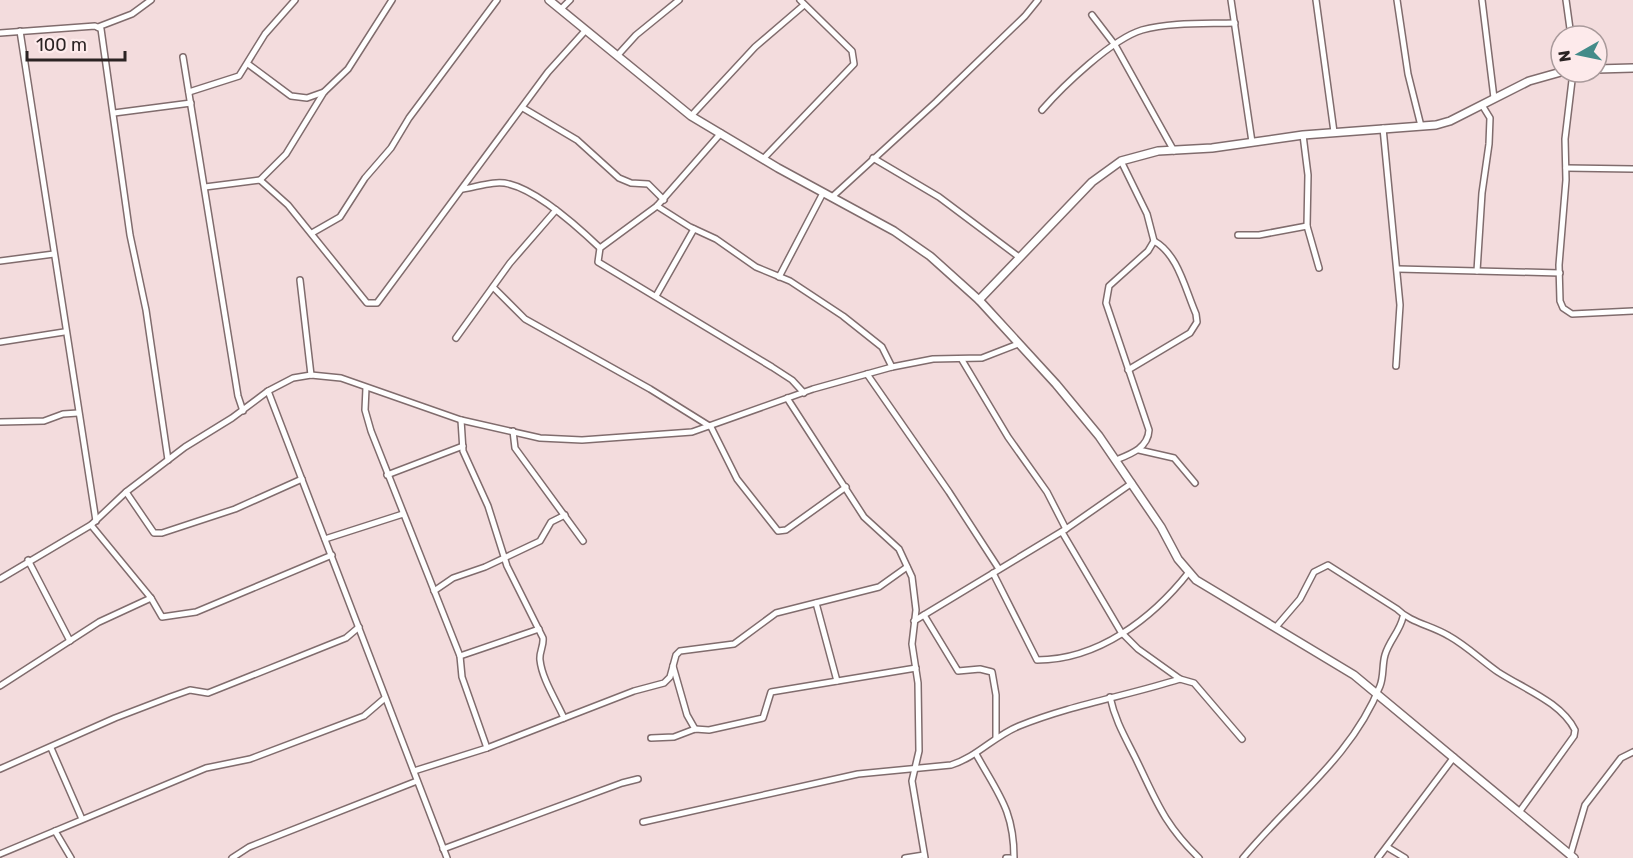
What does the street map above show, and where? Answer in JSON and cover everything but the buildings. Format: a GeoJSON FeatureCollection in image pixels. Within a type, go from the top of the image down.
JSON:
{"type":"FeatureCollection","features":[{"type":"Feature","properties":{"kind":"street"},"geometry":{"type":"LineString","coordinates":[[0,33],[98,27],[132,14],[151,0]]}},
{"type":"Feature","properties":{"kind":"street"},"geometry":{"type":"LineString","coordinates":[[189,92],[230,81],[239,76],[265,34],[295,0]]}},
{"type":"Feature","properties":{"kind":"street"},"geometry":{"type":"LineString","coordinates":[[205,187],[260,180],[286,154],[324,92],[348,69],[392,0]]}},
{"type":"Feature","properties":{"kind":"street"},"geometry":{"type":"LineString","coordinates":[[312,233],[340,218],[365,178],[391,148],[416,109],[497,0]]}},
{"type":"Feature","properties":{"kind":"street"},"geometry":{"type":"LineString","coordinates":[[549,0],[691,116],[913,243],[979,300],[1056,384],[1116,460],[1189,572],[1212,592],[1276,627],[1354,675],[1520,811],[1572,857],[1585,805],[1621,758],[1633,752]]}},
{"type":"Feature","properties":{"kind":"street"},"geometry":{"type":"LineString","coordinates":[[561,9],[570,0]]}},
{"type":"Feature","properties":{"kind":"street"},"geometry":{"type":"LineString","coordinates":[[616,56],[636,35],[679,0]]}},
{"type":"Feature","properties":{"kind":"street"},"geometry":{"type":"LineString","coordinates":[[832,197],[936,102],[1025,16],[1038,0]]}},
{"type":"Feature","properties":{"kind":"street"},"geometry":{"type":"LineString","coordinates":[[1231,0],[1252,142]]}},
{"type":"Feature","properties":{"kind":"street"},"geometry":{"type":"LineString","coordinates":[[1316,0],[1334,132]]}},
{"type":"Feature","properties":{"kind":"street"},"geometry":{"type":"LineString","coordinates":[[1397,0],[1408,74],[1420,126]]}},
{"type":"Feature","properties":{"kind":"street"},"geometry":{"type":"LineString","coordinates":[[1482,0],[1494,98]]}},
{"type":"Feature","properties":{"kind":"street"},"geometry":{"type":"LineString","coordinates":[[1566,0],[1569,24]]}},
{"type":"Feature","properties":{"kind":"street"},"geometry":{"type":"LineString","coordinates":[[691,116],[755,47],[802,2],[852,51],[854,64],[763,159]]}},
{"type":"Feature","properties":{"kind":"street"},"geometry":{"type":"LineString","coordinates":[[1092,15],[1115,45],[1174,151]]}},
{"type":"Feature","properties":{"kind":"street"},"geometry":{"type":"LineString","coordinates":[[1042,110],[1058,91],[1128,36],[1154,28],[1235,23]]}},
{"type":"Feature","properties":{"kind":"street"},"geometry":{"type":"LineString","coordinates":[[98,27],[102,34],[130,236],[146,310],[168,460]]}},
{"type":"Feature","properties":{"kind":"street"},"geometry":{"type":"LineString","coordinates":[[20,31],[67,325],[64,332],[75,376],[93,523],[151,598],[162,617],[196,612],[332,555]]}},
{"type":"Feature","properties":{"kind":"street"},"geometry":{"type":"LineString","coordinates":[[260,180],[277,193],[367,303],[373,304],[380,300],[548,72],[585,31]]}},
{"type":"Feature","properties":{"kind":"street"},"geometry":{"type":"LineString","coordinates":[[183,57],[238,396],[243,411]]}},
{"type":"Feature","properties":{"kind":"street"},"geometry":{"type":"LineString","coordinates":[[248,64],[291,96],[299,99],[324,92]]}},
{"type":"Feature","properties":{"kind":"street"},"geometry":{"type":"LineString","coordinates":[[1609,69],[1633,68]]}},
{"type":"Feature","properties":{"kind":"street"},"geometry":{"type":"LineString","coordinates":[[979,300],[1092,182],[1121,161],[1158,150],[1174,151],[1303,135],[1420,126],[1450,121],[1529,81],[1549,75]]}},
{"type":"Feature","properties":{"kind":"street"},"geometry":{"type":"LineString","coordinates":[[1571,84],[1566,120],[1560,301],[1567,312],[1633,311]]}},
{"type":"Feature","properties":{"kind":"street"},"geometry":{"type":"LineString","coordinates":[[114,113],[191,103]]}},
{"type":"Feature","properties":{"kind":"street"},"geometry":{"type":"LineString","coordinates":[[1477,271],[1482,193],[1490,144],[1490,118],[1482,105]]}},
{"type":"Feature","properties":{"kind":"street"},"geometry":{"type":"LineString","coordinates":[[523,108],[578,140],[625,182],[648,184],[664,200]]}},
{"type":"Feature","properties":{"kind":"street"},"geometry":{"type":"LineString","coordinates":[[1383,128],[1400,305],[1396,366]]}},
{"type":"Feature","properties":{"kind":"street"},"geometry":{"type":"LineString","coordinates":[[721,134],[664,200],[600,248],[597,256],[603,267],[656,296],[772,367],[792,380],[804,393]]}},
{"type":"Feature","properties":{"kind":"street"},"geometry":{"type":"LineString","coordinates":[[1303,135],[1308,175],[1307,226],[1319,268]]}},
{"type":"Feature","properties":{"kind":"street"},"geometry":{"type":"LineString","coordinates":[[873,158],[947,203],[1019,257]]}},
{"type":"Feature","properties":{"kind":"street"},"geometry":{"type":"LineString","coordinates":[[1121,161],[1147,214],[1154,241],[1166,248],[1172,256],[1196,314],[1197,322],[1190,333],[1128,370]]}},
{"type":"Feature","properties":{"kind":"street"},"geometry":{"type":"LineString","coordinates":[[1566,168],[1633,169]]}},
{"type":"Feature","properties":{"kind":"street"},"geometry":{"type":"LineString","coordinates":[[463,189],[508,183],[556,210],[575,224],[600,248]]}},
{"type":"Feature","properties":{"kind":"street"},"geometry":{"type":"LineString","coordinates":[[779,277],[824,193]]}},
{"type":"Feature","properties":{"kind":"street"},"geometry":{"type":"LineString","coordinates":[[657,206],[694,229],[716,239],[756,267],[779,277],[861,328],[882,347],[892,367]]}},
{"type":"Feature","properties":{"kind":"street"},"geometry":{"type":"LineString","coordinates":[[456,338],[510,263],[556,210]]}},
{"type":"Feature","properties":{"kind":"street"},"geometry":{"type":"LineString","coordinates":[[1238,235],[1259,236],[1307,226]]}},
{"type":"Feature","properties":{"kind":"street"},"geometry":{"type":"LineString","coordinates":[[656,296],[694,229]]}},
{"type":"Feature","properties":{"kind":"street"},"geometry":{"type":"LineString","coordinates":[[1116,460],[1139,450],[1149,430],[1106,303],[1106,293],[1109,286],[1148,251],[1154,241]]}},
{"type":"Feature","properties":{"kind":"street"},"geometry":{"type":"LineString","coordinates":[[0,261],[54,254]]}},
{"type":"Feature","properties":{"kind":"street"},"geometry":{"type":"LineString","coordinates":[[1398,269],[1560,273]]}},
{"type":"Feature","properties":{"kind":"street"},"geometry":{"type":"LineString","coordinates":[[300,280],[311,375]]}},
{"type":"Feature","properties":{"kind":"street"},"geometry":{"type":"LineString","coordinates":[[493,287],[525,319],[650,388],[711,427],[737,479],[778,531],[786,530],[846,487]]}},
{"type":"Feature","properties":{"kind":"street"},"geometry":{"type":"LineString","coordinates":[[0,342],[64,332]]}},
{"type":"Feature","properties":{"kind":"street"},"geometry":{"type":"LineString","coordinates":[[0,579],[28,560],[93,523],[126,492],[168,460],[243,411],[267,391],[293,378],[311,375],[341,378],[461,420],[540,438],[582,440],[668,435],[711,427],[787,398],[892,367],[933,359],[962,360],[994,354],[1018,344]]}},
{"type":"Feature","properties":{"kind":"street"},"geometry":{"type":"LineString","coordinates":[[962,360],[1008,437],[1047,492],[1064,531],[1121,632],[1180,679],[1194,683],[1242,739]]}},
{"type":"Feature","properties":{"kind":"street"},"geometry":{"type":"LineString","coordinates":[[867,374],[950,492],[996,571],[1037,660],[1052,660],[1105,644],[1167,600],[1189,572]]}},
{"type":"Feature","properties":{"kind":"street"},"geometry":{"type":"LineString","coordinates":[[366,388],[365,410],[387,475],[460,656],[462,677],[487,748]]}},
{"type":"Feature","properties":{"kind":"street"},"geometry":{"type":"LineString","coordinates":[[267,391],[332,555],[446,858]]}},
{"type":"Feature","properties":{"kind":"street"},"geometry":{"type":"LineString","coordinates":[[787,398],[864,517],[899,549],[916,594],[912,644],[916,668],[919,751],[913,768],[913,794],[924,857],[905,858]]}},
{"type":"Feature","properties":{"kind":"street"},"geometry":{"type":"LineString","coordinates":[[0,423],[44,421],[63,414],[78,413]]}},
{"type":"Feature","properties":{"kind":"street"},"geometry":{"type":"LineString","coordinates":[[461,420],[463,446],[468,465],[488,506],[504,557],[539,629],[544,645],[540,653],[541,667],[564,718]]}},
{"type":"Feature","properties":{"kind":"street"},"geometry":{"type":"LineString","coordinates":[[513,431],[515,448],[582,541]]}},
{"type":"Feature","properties":{"kind":"street"},"geometry":{"type":"LineString","coordinates":[[387,475],[463,446]]}},
{"type":"Feature","properties":{"kind":"street"},"geometry":{"type":"LineString","coordinates":[[1139,450],[1174,458],[1195,483]]}},
{"type":"Feature","properties":{"kind":"street"},"geometry":{"type":"LineString","coordinates":[[126,492],[148,528],[154,533],[162,533],[235,509],[302,479]]}},
{"type":"Feature","properties":{"kind":"street"},"geometry":{"type":"LineString","coordinates":[[914,621],[1064,531],[1132,483]]}},
{"type":"Feature","properties":{"kind":"street"},"geometry":{"type":"LineString","coordinates":[[325,539],[403,514]]}},
{"type":"Feature","properties":{"kind":"street"},"geometry":{"type":"LineString","coordinates":[[434,591],[453,578],[540,541],[551,522],[565,515]]}},
{"type":"Feature","properties":{"kind":"street"},"geometry":{"type":"LineString","coordinates":[[28,560],[70,641]]}},
{"type":"Feature","properties":{"kind":"street"},"geometry":{"type":"LineString","coordinates":[[1276,627],[1300,599],[1314,572],[1328,565],[1397,609],[1403,617],[1450,636],[1569,718],[1575,730],[1574,736],[1520,811]]}},
{"type":"Feature","properties":{"kind":"street"},"geometry":{"type":"LineString","coordinates":[[414,771],[487,748],[664,683],[670,677],[675,655],[680,651],[734,644],[776,613],[879,587],[907,567]]}},
{"type":"Feature","properties":{"kind":"street"},"geometry":{"type":"LineString","coordinates":[[0,686],[124,609],[151,598]]}},
{"type":"Feature","properties":{"kind":"street"},"geometry":{"type":"LineString","coordinates":[[816,603],[837,681]]}},
{"type":"Feature","properties":{"kind":"street"},"geometry":{"type":"LineString","coordinates":[[924,615],[958,671],[980,669],[992,672],[996,695],[996,738]]}},
{"type":"Feature","properties":{"kind":"street"},"geometry":{"type":"LineString","coordinates":[[1243,858],[1272,823],[1326,772],[1356,734],[1377,693],[1385,655],[1403,617]]}},
{"type":"Feature","properties":{"kind":"street"},"geometry":{"type":"LineString","coordinates":[[0,769],[115,718],[190,690],[208,693],[302,656],[346,638],[359,627]]}},
{"type":"Feature","properties":{"kind":"street"},"geometry":{"type":"LineString","coordinates":[[460,656],[539,629]]}},
{"type":"Feature","properties":{"kind":"street"},"geometry":{"type":"LineString","coordinates":[[673,666],[687,715],[695,729]]}},
{"type":"Feature","properties":{"kind":"street"},"geometry":{"type":"LineString","coordinates":[[651,738],[674,737],[695,729],[709,730],[764,718],[771,692],[916,668]]}},
{"type":"Feature","properties":{"kind":"street"},"geometry":{"type":"LineString","coordinates":[[1168,683],[1170,672]]}},
{"type":"Feature","properties":{"kind":"street"},"geometry":{"type":"LineString","coordinates":[[643,822],[858,774],[951,765],[976,754],[996,738],[1047,716],[1180,679]]}},
{"type":"Feature","properties":{"kind":"street"},"geometry":{"type":"LineString","coordinates":[[1110,697],[1116,722],[1156,805],[1170,827],[1199,858]]}},
{"type":"Feature","properties":{"kind":"street"},"geometry":{"type":"LineString","coordinates":[[0,854],[206,768],[250,759],[364,716],[385,698]]}},
{"type":"Feature","properties":{"kind":"street"},"geometry":{"type":"LineString","coordinates":[[51,748],[82,819]]}},
{"type":"Feature","properties":{"kind":"street"},"geometry":{"type":"LineString","coordinates":[[976,754],[1006,805],[1014,833],[1010,858]]}},
{"type":"Feature","properties":{"kind":"street"},"geometry":{"type":"LineString","coordinates":[[1378,858],[1454,757]]}},
{"type":"Feature","properties":{"kind":"street"},"geometry":{"type":"LineString","coordinates":[[443,849],[622,783],[638,780]]}},
{"type":"Feature","properties":{"kind":"street"},"geometry":{"type":"LineString","coordinates":[[232,858],[249,848],[359,807],[417,781]]}},
{"type":"Feature","properties":{"kind":"street"},"geometry":{"type":"LineString","coordinates":[[55,831],[70,858]]}},
{"type":"Feature","properties":{"kind":"street"},"geometry":{"type":"LineString","coordinates":[[1387,847],[1405,858]]}}]}
